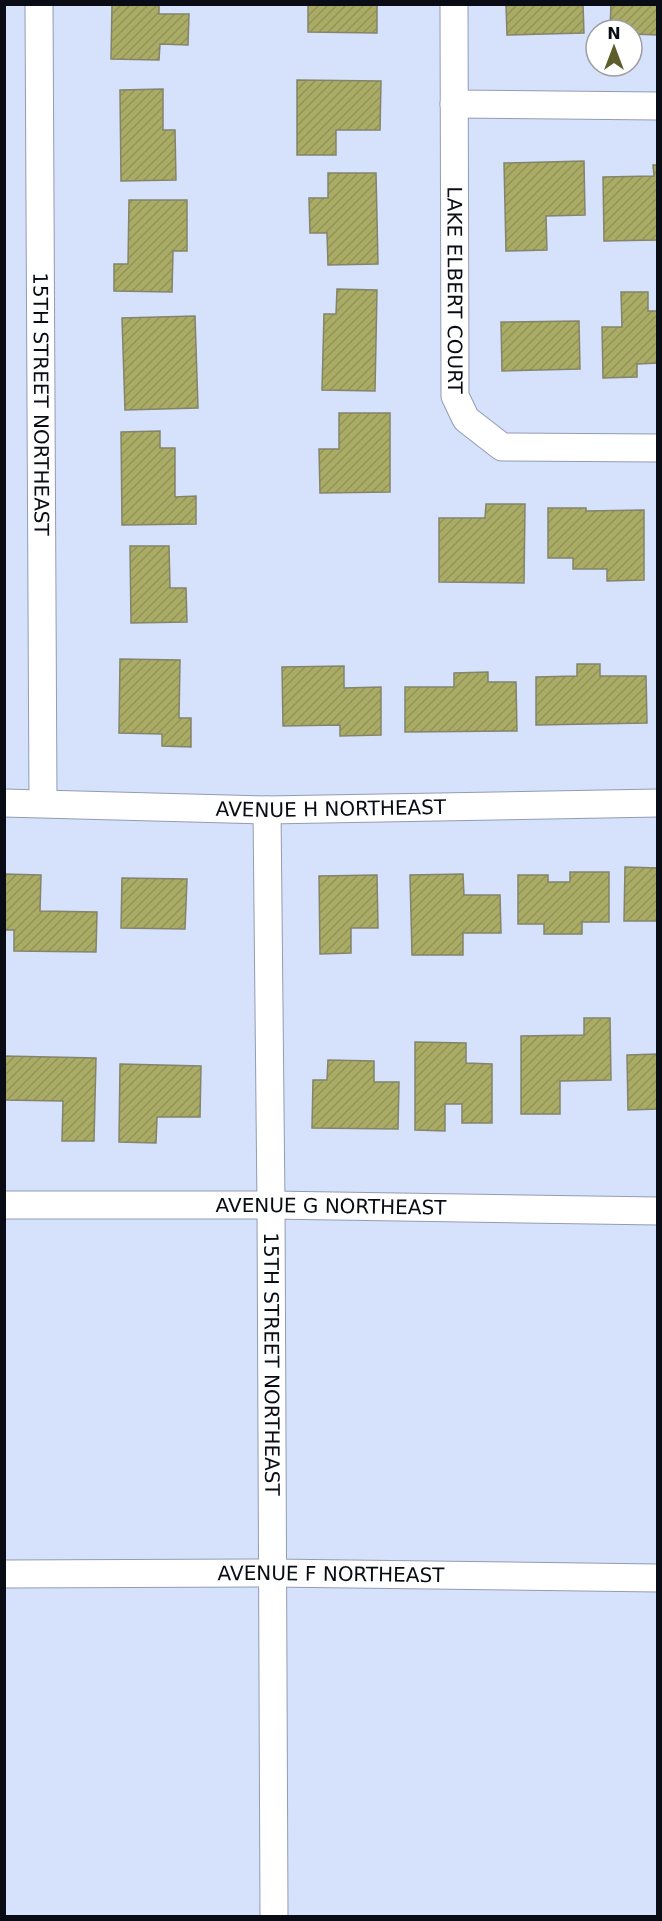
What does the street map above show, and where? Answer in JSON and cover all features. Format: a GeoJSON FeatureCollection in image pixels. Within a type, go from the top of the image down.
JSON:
{"type":"FeatureCollection","features":[{"type":"Feature","properties":{"kind":"street","name":"15TH STREET NORTHEAST"},"geometry":{"type":"LineString","coordinates":[[39,4],[43,803]]}},
{"type":"Feature","properties":{"kind":"street","name":"LAKE ELBERT COURT"},"geometry":{"type":"LineString","coordinates":[[454,4],[455,396],[466,419],[502,447],[657,448]]}},
{"type":"Feature","properties":{"kind":"street"},"geometry":{"type":"LineString","coordinates":[[454,104],[657,106]]}},
{"type":"Feature","properties":{"kind":"street","name":"AVENUE H NORTHEAST"},"geometry":{"type":"LineString","coordinates":[[4,803],[267,810],[657,803]]}},
{"type":"Feature","properties":{"kind":"street","name":"15TH STREET NORTHEAST"},"geometry":{"type":"LineString","coordinates":[[267,810],[274,1917]]}},
{"type":"Feature","properties":{"kind":"street","name":"AVENUE G NORTHEAST"},"geometry":{"type":"LineString","coordinates":[[4,1204],[271,1205],[657,1211]]}},
{"type":"Feature","properties":{"kind":"street","name":"AVENUE F NORTHEAST"},"geometry":{"type":"LineString","coordinates":[[4,1574],[272,1573],[657,1578]]}},
{"type":"Feature","properties":{"kind":"building"},"geometry":{"type":"Polygon","coordinates":[[[112,4],[159,4],[159,14],[189,14],[188,45],[160,44],[159,60],[111,59],[112,4]]]}},
{"type":"Feature","properties":{"kind":"building"},"geometry":{"type":"Polygon","coordinates":[[[308,4],[377,4],[377,33],[308,32],[308,4]]]}},
{"type":"Feature","properties":{"kind":"building"},"geometry":{"type":"Polygon","coordinates":[[[506,4],[583,4],[584,33],[507,35],[506,4]]]}},
{"type":"Feature","properties":{"kind":"building"},"geometry":{"type":"Polygon","coordinates":[[[611,4],[658,4],[658,35],[644,34],[644,18],[610,18],[611,4]]]}},
{"type":"Feature","properties":{"kind":"building"},"geometry":{"type":"Polygon","coordinates":[[[297,80],[381,81],[380,130],[336,130],[336,155],[297,155],[297,80]]]}},
{"type":"Feature","properties":{"kind":"building"},"geometry":{"type":"Polygon","coordinates":[[[163,89],[163,130],[175,130],[176,180],[121,181],[120,90],[163,89]]]}},
{"type":"Feature","properties":{"kind":"building"},"geometry":{"type":"Polygon","coordinates":[[[584,161],[585,215],[546,216],[547,250],[506,251],[504,163],[584,161]]]}},
{"type":"Feature","properties":{"kind":"building"},"geometry":{"type":"Polygon","coordinates":[[[653,165],[658,165],[658,240],[604,241],[603,177],[654,176],[653,165]]]}},
{"type":"Feature","properties":{"kind":"building"},"geometry":{"type":"Polygon","coordinates":[[[328,173],[376,173],[378,264],[328,265],[327,233],[310,233],[309,198],[328,198],[328,173]]]}},
{"type":"Feature","properties":{"kind":"building"},"geometry":{"type":"Polygon","coordinates":[[[129,200],[187,200],[187,251],[173,251],[172,292],[114,291],[114,264],[128,264],[129,200]]]}},
{"type":"Feature","properties":{"kind":"building"},"geometry":{"type":"Polygon","coordinates":[[[337,289],[377,290],[375,391],[322,390],[324,314],[336,314],[337,289]]]}},
{"type":"Feature","properties":{"kind":"building"},"geometry":{"type":"Polygon","coordinates":[[[621,292],[648,292],[648,311],[658,311],[658,363],[637,364],[637,377],[603,378],[602,327],[622,327],[621,292]]]}},
{"type":"Feature","properties":{"kind":"building"},"geometry":{"type":"Polygon","coordinates":[[[195,316],[198,408],[125,410],[122,318],[195,316]]]}},
{"type":"Feature","properties":{"kind":"building"},"geometry":{"type":"Polygon","coordinates":[[[579,321],[580,369],[502,371],[501,322],[579,321]]]}},
{"type":"Feature","properties":{"kind":"building"},"geometry":{"type":"Polygon","coordinates":[[[339,413],[390,413],[390,492],[320,493],[319,449],[339,449],[339,413]]]}},
{"type":"Feature","properties":{"kind":"building"},"geometry":{"type":"Polygon","coordinates":[[[160,431],[160,448],[175,448],[175,497],[196,496],[196,524],[122,525],[121,432],[160,431]]]}},
{"type":"Feature","properties":{"kind":"building"},"geometry":{"type":"Polygon","coordinates":[[[486,504],[525,504],[524,583],[439,582],[439,518],[485,518],[486,504]]]}},
{"type":"Feature","properties":{"kind":"building"},"geometry":{"type":"Polygon","coordinates":[[[548,508],[586,508],[586,511],[644,510],[644,580],[607,581],[607,569],[573,569],[573,558],[548,558],[548,508]]]}},
{"type":"Feature","properties":{"kind":"building"},"geometry":{"type":"Polygon","coordinates":[[[130,546],[169,546],[170,588],[186,588],[187,622],[131,623],[130,546]]]}},
{"type":"Feature","properties":{"kind":"building"},"geometry":{"type":"Polygon","coordinates":[[[120,659],[180,660],[179,718],[191,718],[191,747],[162,746],[162,734],[119,733],[120,659]]]}},
{"type":"Feature","properties":{"kind":"building"},"geometry":{"type":"Polygon","coordinates":[[[577,664],[600,664],[600,676],[646,676],[647,723],[536,725],[536,677],[577,676],[577,664]]]}},
{"type":"Feature","properties":{"kind":"building"},"geometry":{"type":"Polygon","coordinates":[[[344,666],[344,688],[381,687],[381,735],[340,736],[340,725],[283,726],[282,667],[344,666]]]}},
{"type":"Feature","properties":{"kind":"building"},"geometry":{"type":"Polygon","coordinates":[[[488,672],[488,682],[516,682],[517,731],[405,732],[405,687],[454,687],[454,673],[488,672]]]}},
{"type":"Feature","properties":{"kind":"building"},"geometry":{"type":"Polygon","coordinates":[[[625,867],[658,868],[658,921],[624,921],[625,867]]]}},
{"type":"Feature","properties":{"kind":"building"},"geometry":{"type":"Polygon","coordinates":[[[570,872],[609,872],[609,922],[582,922],[582,934],[544,934],[544,924],[518,924],[518,875],[548,875],[548,882],[570,882],[570,872]]]}},
{"type":"Feature","properties":{"kind":"building"},"geometry":{"type":"Polygon","coordinates":[[[4,874],[41,875],[40,911],[97,912],[96,952],[14,951],[14,930],[4,930],[4,874]]]}},
{"type":"Feature","properties":{"kind":"building"},"geometry":{"type":"Polygon","coordinates":[[[463,874],[464,895],[500,895],[501,933],[463,933],[463,955],[412,955],[410,875],[463,874]]]}},
{"type":"Feature","properties":{"kind":"building"},"geometry":{"type":"Polygon","coordinates":[[[377,875],[378,928],[351,928],[351,953],[320,954],[319,876],[377,875]]]}},
{"type":"Feature","properties":{"kind":"building"},"geometry":{"type":"Polygon","coordinates":[[[122,878],[187,879],[185,929],[121,928],[122,878]]]}},
{"type":"Feature","properties":{"kind":"building"},"geometry":{"type":"Polygon","coordinates":[[[584,1018],[610,1018],[611,1080],[560,1081],[560,1114],[521,1114],[521,1036],[584,1035],[584,1018]]]}},
{"type":"Feature","properties":{"kind":"building"},"geometry":{"type":"Polygon","coordinates":[[[415,1042],[466,1043],[466,1063],[492,1064],[492,1123],[462,1123],[462,1104],[445,1104],[445,1131],[415,1130],[415,1042]]]}},
{"type":"Feature","properties":{"kind":"building"},"geometry":{"type":"Polygon","coordinates":[[[658,1054],[658,1109],[628,1110],[627,1055],[658,1054]]]}},
{"type":"Feature","properties":{"kind":"building"},"geometry":{"type":"Polygon","coordinates":[[[4,1056],[96,1058],[94,1141],[62,1141],[63,1101],[4,1100],[4,1056]]]}},
{"type":"Feature","properties":{"kind":"building"},"geometry":{"type":"Polygon","coordinates":[[[328,1060],[374,1061],[374,1082],[399,1082],[398,1129],[312,1128],[313,1080],[327,1080],[328,1060]]]}},
{"type":"Feature","properties":{"kind":"building"},"geometry":{"type":"Polygon","coordinates":[[[120,1064],[201,1066],[200,1117],[157,1117],[156,1143],[119,1142],[120,1064]]]}}]}
